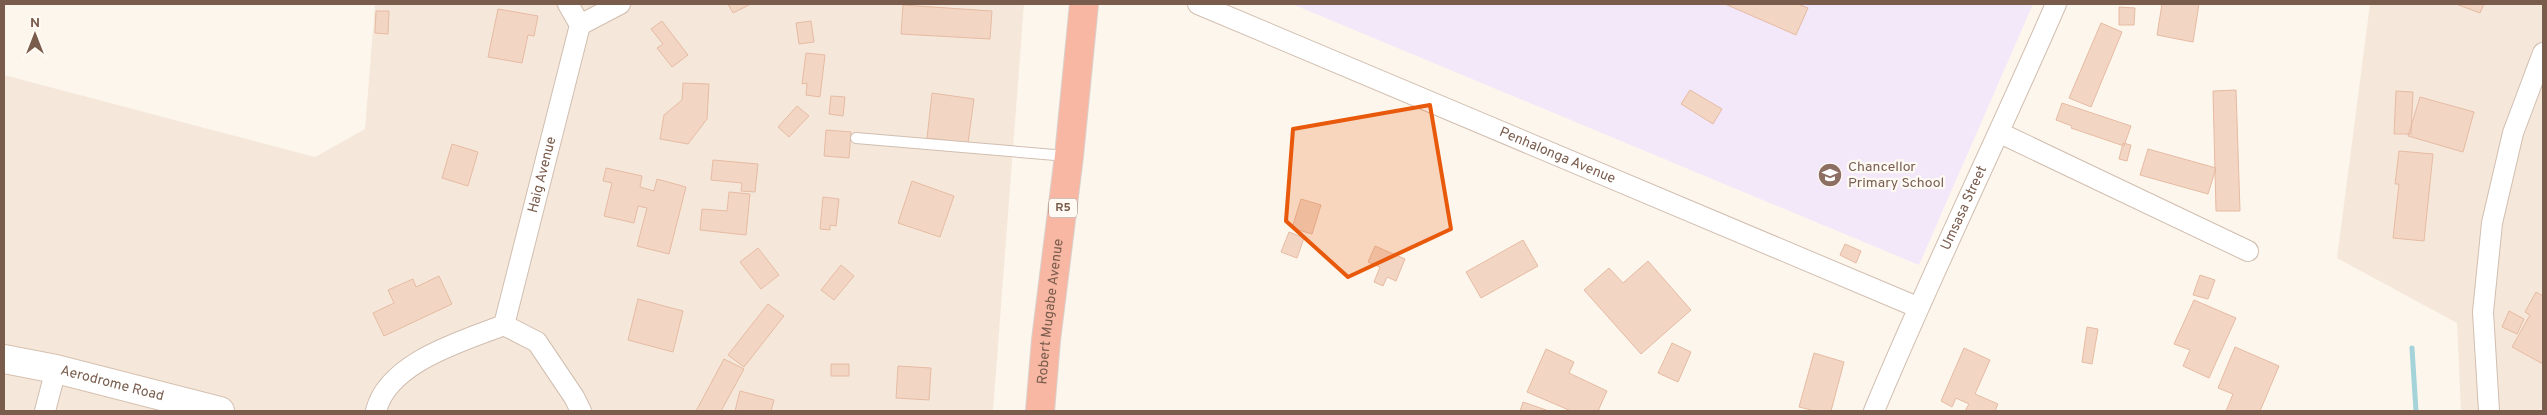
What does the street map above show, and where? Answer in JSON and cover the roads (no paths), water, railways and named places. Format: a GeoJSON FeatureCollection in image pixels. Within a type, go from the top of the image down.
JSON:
{"type":"FeatureCollection","features":[{"type":"Feature","properties":{"kind":"highway","name":"Robert Mugabe Avenue"},"geometry":{"type":"LineString","coordinates":[[1040,411],[1046,340],[1070,156],[1084,4]]}},
{"type":"Feature","properties":{"kind":"street"},"geometry":{"type":"LineString","coordinates":[[568,4],[580,25],[620,4]]}},
{"type":"Feature","properties":{"kind":"street","name":"Penhalonga Avenue"},"geometry":{"type":"LineString","coordinates":[[1198,4],[1917,307]]}},
{"type":"Feature","properties":{"kind":"street","name":"Umsasa Street"},"geometry":{"type":"LineString","coordinates":[[1874,411],[1917,307],[2000,133],[2056,4]]}},
{"type":"Feature","properties":{"kind":"street","name":"Haig Avenue"},"geometry":{"type":"LineString","coordinates":[[504,324],[580,25]]}},
{"type":"Feature","properties":{"kind":"street"},"geometry":{"type":"LineString","coordinates":[[2489,411],[2483,312],[2492,223],[2513,133],[2543,53]]}},
{"type":"Feature","properties":{"kind":"street"},"geometry":{"type":"LineString","coordinates":[[2000,133],[2248,250]]}},
{"type":"Feature","properties":{"kind":"street"},"geometry":{"type":"LineString","coordinates":[[376,411],[378,403],[397,378],[425,357],[504,324],[537,342],[574,397],[581,411]]}},
{"type":"Feature","properties":{"kind":"street","name":"Aerodrome Road"},"geometry":{"type":"LineString","coordinates":[[4,359],[56,369],[220,411]]}},
{"type":"Feature","properties":{"kind":"street"},"geometry":{"type":"LineString","coordinates":[[45,411],[56,369]]}},
{"type":"Feature","properties":{"kind":"lane"},"geometry":{"type":"LineString","coordinates":[[856,138],[1070,156]]}},
{"type":"Feature","properties":{"kind":"waterway"},"geometry":{"type":"LineString","coordinates":[[2412,348],[2416,411]]}},
{"type":"Feature","properties":{"kind":"place","name":"Chancellor Primary School"},"geometry":{"type":"Point","coordinates":[1830,175]}}]}
